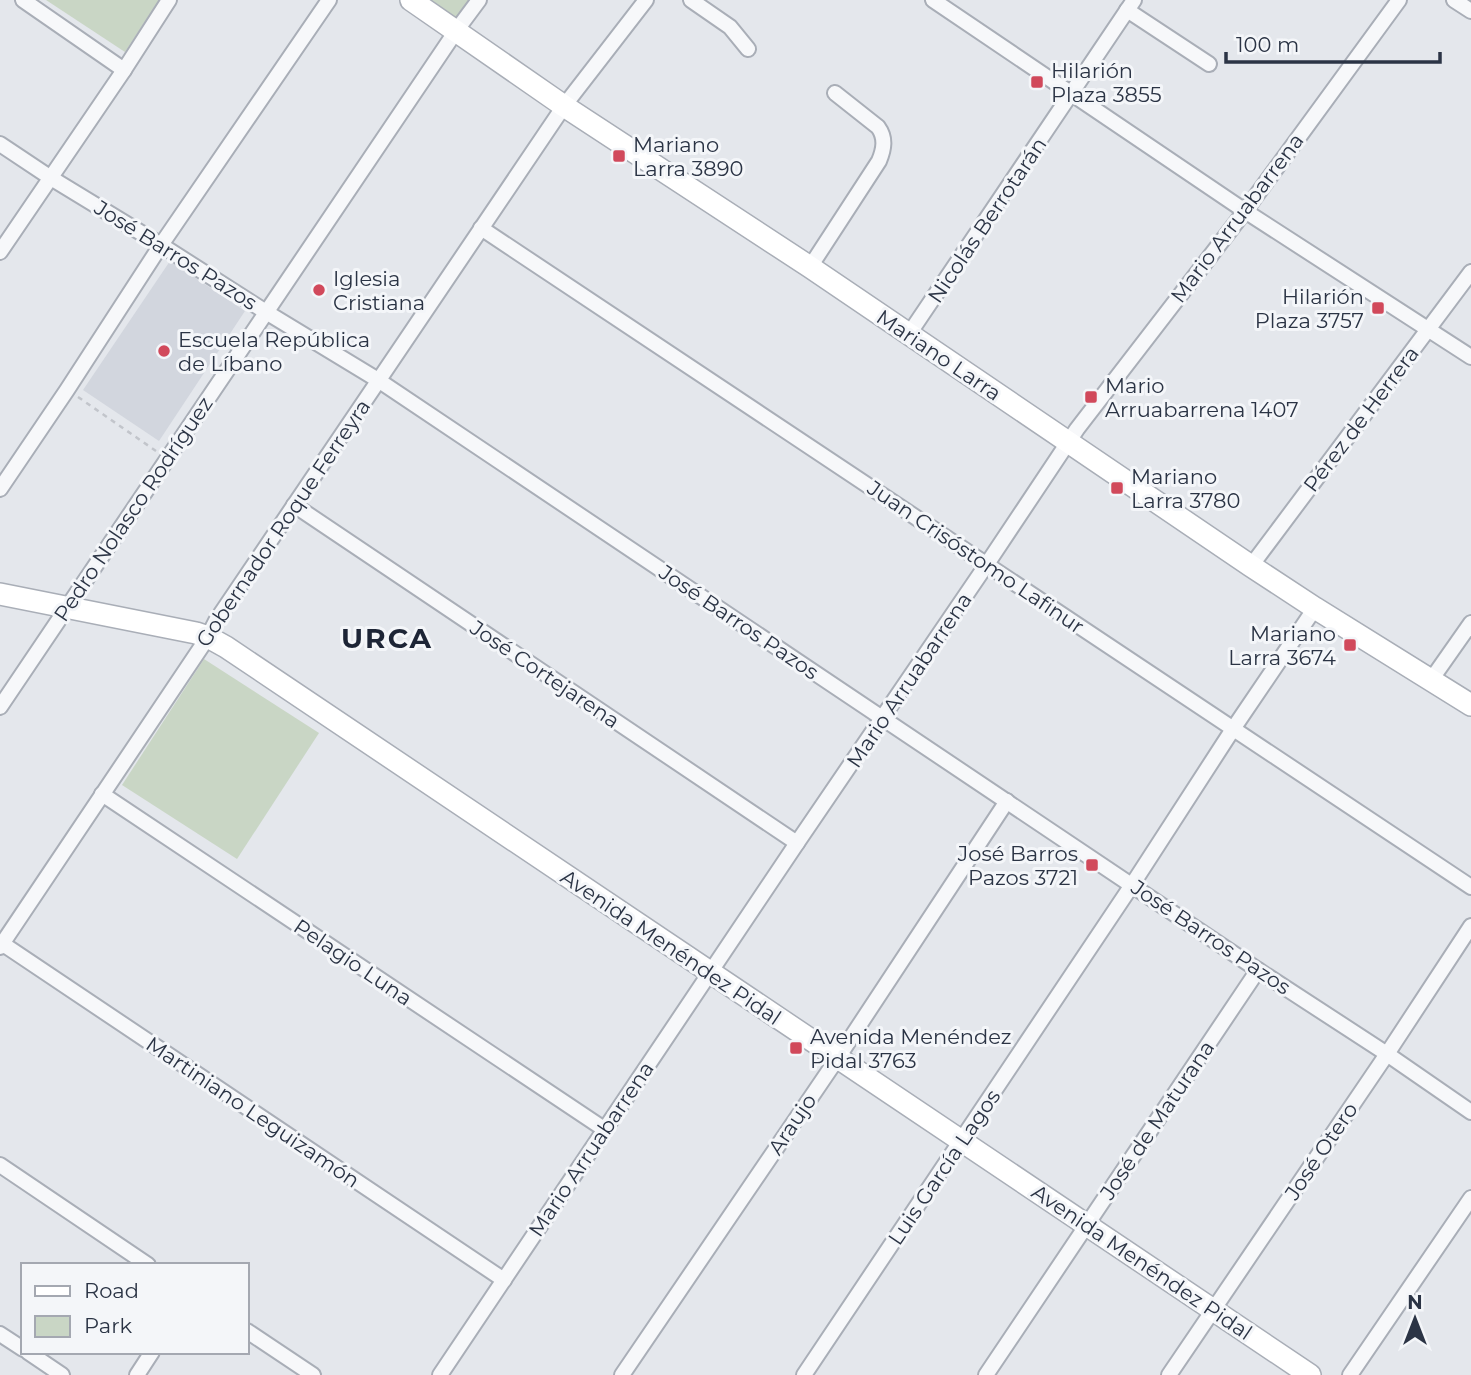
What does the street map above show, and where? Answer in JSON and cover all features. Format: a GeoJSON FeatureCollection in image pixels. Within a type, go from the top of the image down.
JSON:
{"type":"FeatureCollection","features":[{"type":"Feature","properties":{"kind":"main road","name":"Mariano Larra"},"geometry":{"type":"LineString","coordinates":[[411,0],[564,106],[810,267],[1251,566],[1471,705]]}},
{"type":"Feature","properties":{"kind":"main road","name":"Avenida Menéndez Pidal"},"geometry":{"type":"LineString","coordinates":[[0,594],[208,637],[226,647],[1310,1375]]}},
{"type":"Feature","properties":{"kind":"street"},"geometry":{"type":"LineString","coordinates":[[23,0],[124,70]]}},
{"type":"Feature","properties":{"kind":"street"},"geometry":{"type":"LineString","coordinates":[[0,251],[169,0]]}},
{"type":"Feature","properties":{"kind":"street"},"geometry":{"type":"LineString","coordinates":[[0,489],[161,244],[329,0]]}},
{"type":"Feature","properties":{"kind":"street","name":"Pedro Nolasco Rodríguez"},"geometry":{"type":"LineString","coordinates":[[0,707],[479,0]]}},
{"type":"Feature","properties":{"kind":"street","name":"Gobernador Roque Ferreyra"},"geometry":{"type":"LineString","coordinates":[[1,946],[208,637],[216,621],[564,106],[646,0]]}},
{"type":"Feature","properties":{"kind":"street"},"geometry":{"type":"LineString","coordinates":[[691,0],[730,27],[748,48]]}},
{"type":"Feature","properties":{"kind":"street"},"geometry":{"type":"LineString","coordinates":[[933,0],[1245,211],[1471,357]]}},
{"type":"Feature","properties":{"kind":"street","name":"Mario Arruabarrena"},"geometry":{"type":"LineString","coordinates":[[440,1375],[1067,443],[1245,211],[1399,0]]}},
{"type":"Feature","properties":{"kind":"street"},"geometry":{"type":"LineString","coordinates":[[1454,0],[1471,11]]}},
{"type":"Feature","properties":{"kind":"street"},"geometry":{"type":"LineString","coordinates":[[1130,5],[1209,64]]}},
{"type":"Feature","properties":{"kind":"street","name":"Nicolás Berrotarán"},"geometry":{"type":"LineString","coordinates":[[909,334],[1130,5]]}},
{"type":"Feature","properties":{"kind":"street"},"geometry":{"type":"LineString","coordinates":[[810,267],[883,152],[882,133],[878,127],[835,93]]}},
{"type":"Feature","properties":{"kind":"street","name":"José Barros Pazos"},"geometry":{"type":"LineString","coordinates":[[0,144],[379,380],[1471,1112]]}},
{"type":"Feature","properties":{"kind":"street","name":"Juan Crisóstomo Lafinur"},"geometry":{"type":"LineString","coordinates":[[481,228],[1471,887]]}},
{"type":"Feature","properties":{"kind":"street","name":"Pérez de Herrera"},"geometry":{"type":"LineString","coordinates":[[1251,566],[1471,272]]}},
{"type":"Feature","properties":{"kind":"street","name":"José Cortejarena"},"geometry":{"type":"LineString","coordinates":[[294,505],[797,843]]}},
{"type":"Feature","properties":{"kind":"street","name":"Luis García Lagos"},"geometry":{"type":"LineString","coordinates":[[804,1375],[1315,608]]}},
{"type":"Feature","properties":{"kind":"street"},"geometry":{"type":"LineString","coordinates":[[1431,680],[1471,622]]}},
{"type":"Feature","properties":{"kind":"street","name":"Pelagio Luna"},"geometry":{"type":"LineString","coordinates":[[102,794],[604,1129]]}},
{"type":"Feature","properties":{"kind":"street","name":"Araujo"},"geometry":{"type":"LineString","coordinates":[[622,1375],[837,1059],[1007,801]]}},
{"type":"Feature","properties":{"kind":"street","name":"José Otero"},"geometry":{"type":"LineString","coordinates":[[1169,1375],[1471,926]]}},
{"type":"Feature","properties":{"kind":"street","name":"Martiniano Leguizamón"},"geometry":{"type":"LineString","coordinates":[[1,946],[504,1280]]}},
{"type":"Feature","properties":{"kind":"street","name":"José de Maturana"},"geometry":{"type":"LineString","coordinates":[[986,1375],[1258,970]]}},
{"type":"Feature","properties":{"kind":"street"},"geometry":{"type":"LineString","coordinates":[[0,1165],[145,1263]]}},
{"type":"Feature","properties":{"kind":"street"},"geometry":{"type":"LineString","coordinates":[[1350,1375],[1471,1198]]}},
{"type":"Feature","properties":{"kind":"street"},"geometry":{"type":"LineString","coordinates":[[248,1332],[302,1372]]}},
{"type":"Feature","properties":{"kind":"street"},"geometry":{"type":"LineString","coordinates":[[0,1334],[21,1348]]}},
{"type":"Feature","properties":{"kind":"street"},"geometry":{"type":"LineString","coordinates":[[31,1354],[62,1375]]}},
{"type":"Feature","properties":{"kind":"street"},"geometry":{"type":"LineString","coordinates":[[136,1375],[151,1354]]}},
{"type":"Feature","properties":{"kind":"path"},"geometry":{"type":"LineString","coordinates":[[67,390],[168,458]]}},
{"type":"Feature","properties":{"kind":"shaded area","name":"Escuela República de Líbano"},"geometry":{"type":"Polygon","coordinates":[[[170,261],[245,311],[159,441],[83,390],[170,261]]]}},
{"type":"Feature","properties":{"kind":"green space"},"geometry":{"type":"Polygon","coordinates":[[[46,0],[159,0],[125,52],[46,0]]]}},
{"type":"Feature","properties":{"kind":"green space"},"geometry":{"type":"Polygon","coordinates":[[[427,0],[470,0],[457,20],[427,0]]]}},
{"type":"Feature","properties":{"kind":"green space"},"geometry":{"type":"Polygon","coordinates":[[[204,659],[319,733],[237,859],[122,785],[204,659]]]}},
{"type":"Feature","properties":{"kind":"place","name":"Hilarión Plaza 3855"},"geometry":{"type":"Point","coordinates":[1037,82]}},
{"type":"Feature","properties":{"kind":"place","name":"Mariano Larra 3890"},"geometry":{"type":"Point","coordinates":[619,156]}},
{"type":"Feature","properties":{"kind":"place","name":"Iglesia Cristiana"},"geometry":{"type":"Point","coordinates":[319,290]}},
{"type":"Feature","properties":{"kind":"place","name":"Hilarión Plaza 3757"},"geometry":{"type":"Point","coordinates":[1378,308]}},
{"type":"Feature","properties":{"kind":"place","name":"Escuela República de Líbano"},"geometry":{"type":"Point","coordinates":[164,351]}},
{"type":"Feature","properties":{"kind":"place","name":"Mario Arruabarrena 1407"},"geometry":{"type":"Point","coordinates":[1091,397]}},
{"type":"Feature","properties":{"kind":"place","name":"Mariano Larra 3780"},"geometry":{"type":"Point","coordinates":[1117,488]}},
{"type":"Feature","properties":{"kind":"place","name":"Mariano Larra 3674"},"geometry":{"type":"Point","coordinates":[1350,645]}},
{"type":"Feature","properties":{"kind":"place","name":"José Barros Pazos 3721"},"geometry":{"type":"Point","coordinates":[1092,865]}},
{"type":"Feature","properties":{"kind":"place","name":"Avenida Menéndez Pidal 3763"},"geometry":{"type":"Point","coordinates":[796,1048]}},
{"type":"Feature","properties":{"kind":"district","name":"URCA"},"geometry":{"type":"Point","coordinates":[387,638]}}]}
